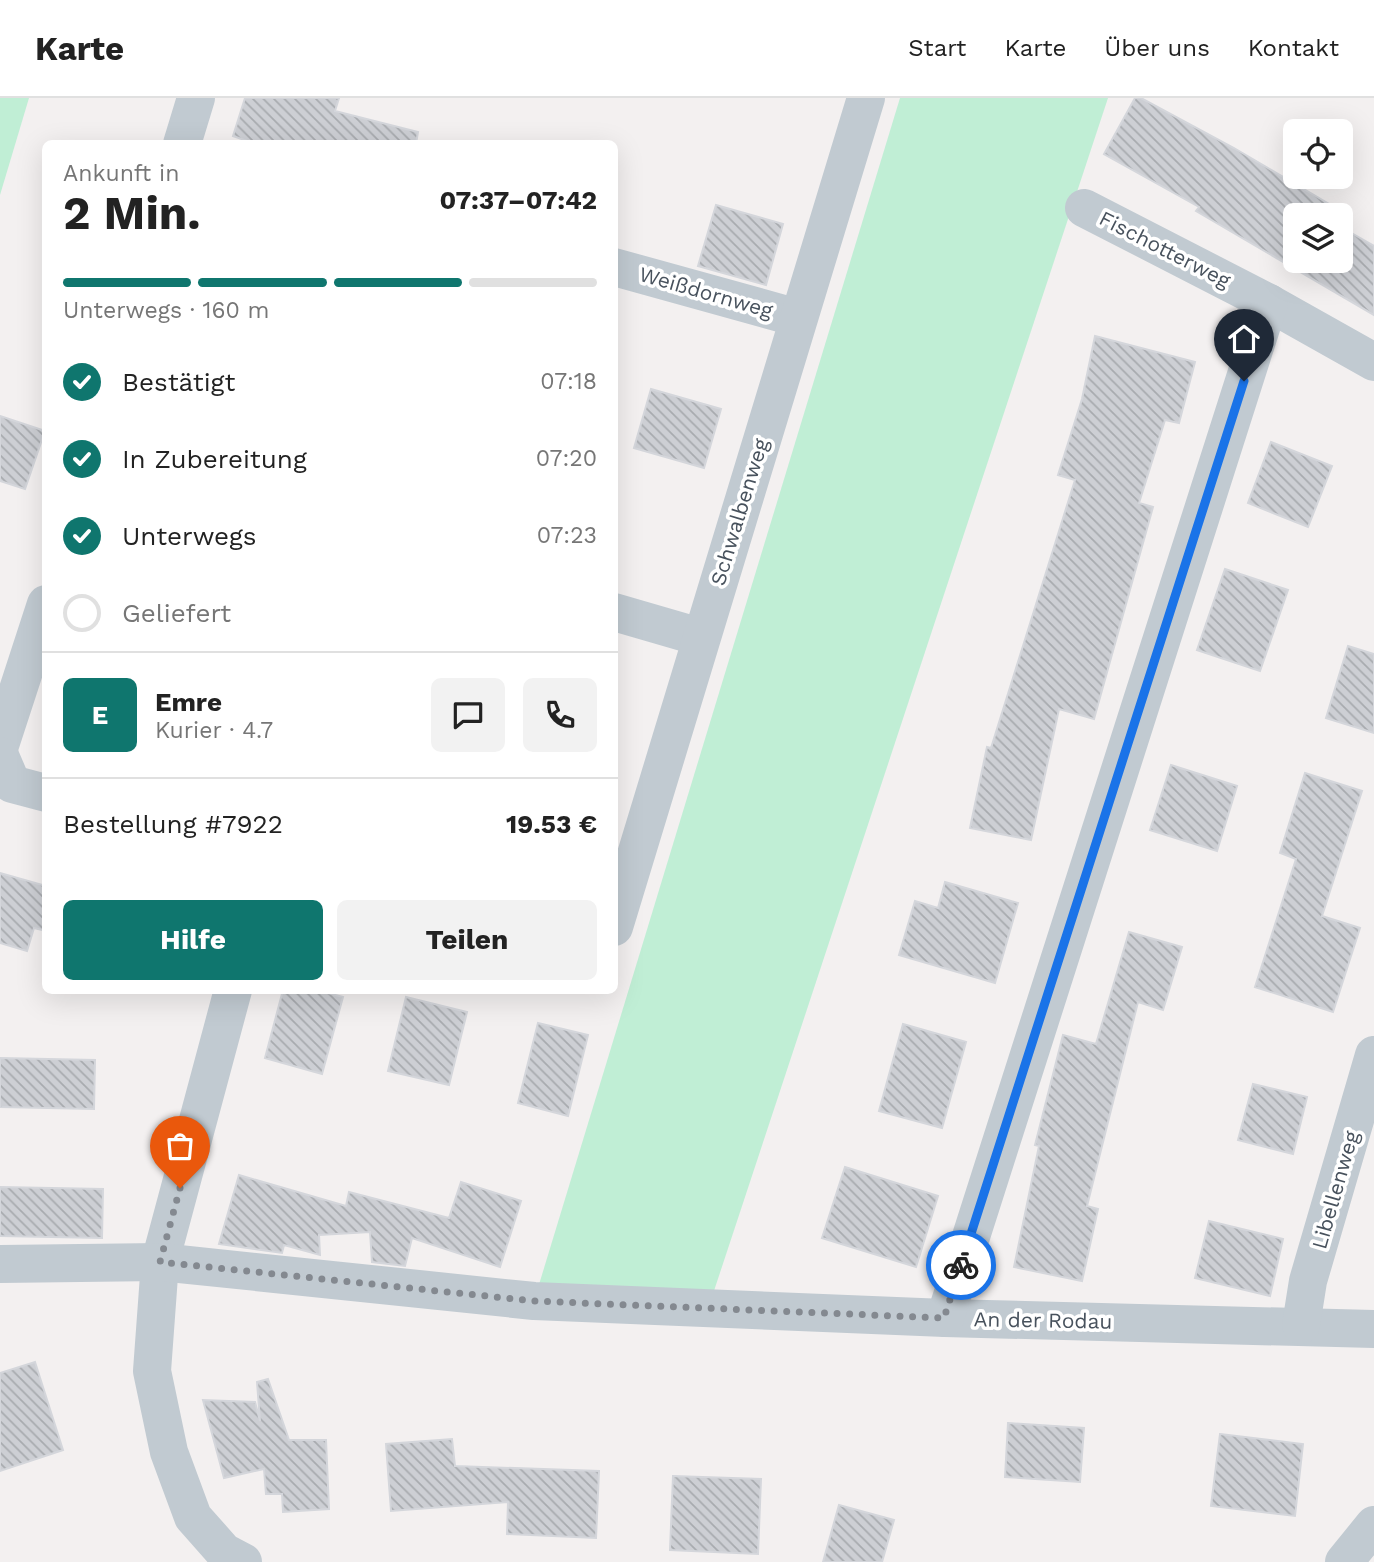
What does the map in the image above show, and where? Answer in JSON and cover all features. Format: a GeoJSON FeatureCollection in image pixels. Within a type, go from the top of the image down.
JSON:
{"type":"FeatureCollection","features":[{"type":"Feature","properties":{"kind":"street"},"geometry":{"type":"LineString","coordinates":[[184,140],[196,98]]}},
{"type":"Feature","properties":{"kind":"street","name":"Schwalbenweg"},"geometry":{"type":"LineString","coordinates":[[618,914],[866,98]]}},
{"type":"Feature","properties":{"kind":"street","name":"Fischotterweg"},"geometry":{"type":"LineString","coordinates":[[1084,208],[1269,303]]}},
{"type":"Feature","properties":{"kind":"street","name":"Weißdornweg"},"geometry":{"type":"LineString","coordinates":[[618,268],[798,318]]}},
{"type":"Feature","properties":{"kind":"street"},"geometry":{"type":"LineString","coordinates":[[944,1318],[1269,303],[1374,362]]}},
{"type":"Feature","properties":{"kind":"street"},"geometry":{"type":"LineString","coordinates":[[618,613],[700,637]]}},
{"type":"Feature","properties":{"kind":"street"},"geometry":{"type":"LineString","coordinates":[[0,744],[42,616]]}},
{"type":"Feature","properties":{"kind":"street"},"geometry":{"type":"LineString","coordinates":[[0,756],[12,784],[42,792]]}},
{"type":"Feature","properties":{"kind":"street"},"geometry":{"type":"LineString","coordinates":[[232,994],[160,1262],[152,1371],[169,1451],[193,1517],[224,1552],[243,1562]]}},
{"type":"Feature","properties":{"kind":"street","name":"Libellenweg"},"geometry":{"type":"LineString","coordinates":[[1301,1325],[1308,1282],[1374,1055]]}},
{"type":"Feature","properties":{"kind":"street","name":"An der Rodau"},"geometry":{"type":"LineString","coordinates":[[0,1264],[160,1262],[534,1301],[944,1318],[1301,1325],[1374,1329]]}},
{"type":"Feature","properties":{"kind":"street"},"geometry":{"type":"LineString","coordinates":[[1344,1562],[1374,1525]]}},
{"type":"Feature","properties":{"kind":"green space"},"geometry":{"type":"Polygon","coordinates":[[[0,98],[29,98],[0,195],[0,98]]]}},
{"type":"Feature","properties":{"kind":"green space"},"geometry":{"type":"Polygon","coordinates":[[[900,98],[1108,98],[708,1309],[534,1301],[900,98]]]}},
{"type":"Feature","properties":{"kind":"building"},"geometry":{"type":"Polygon","coordinates":[[[245,98],[339,98],[335,111],[418,132],[417,140],[244,140],[233,136],[245,98]]]}},
{"type":"Feature","properties":{"kind":"building"},"geometry":{"type":"Polygon","coordinates":[[[1135,98],[1141,98],[1283,177],[1283,189],[1304,189],[1328,203],[1283,203],[1283,262],[1196,211],[1199,207],[1104,154],[1135,98]]]}},
{"type":"Feature","properties":{"kind":"building"},"geometry":{"type":"Polygon","coordinates":[[[716,205],[783,224],[766,285],[698,266],[716,205]]]}},
{"type":"Feature","properties":{"kind":"building"},"geometry":{"type":"Polygon","coordinates":[[[1353,234],[1374,246],[1374,315],[1302,273],[1353,273],[1353,234]]]}},
{"type":"Feature","properties":{"kind":"building"},"geometry":{"type":"Polygon","coordinates":[[[1095,336],[1195,362],[1179,423],[1165,420],[1139,503],[1153,507],[1094,719],[1059,709],[1031,840],[970,828],[987,747],[991,748],[1075,480],[1058,475],[1082,399],[1095,336]]]}},
{"type":"Feature","properties":{"kind":"building"},"geometry":{"type":"Polygon","coordinates":[[[651,389],[721,409],[704,468],[634,448],[651,389]]]}},
{"type":"Feature","properties":{"kind":"building"},"geometry":{"type":"Polygon","coordinates":[[[0,416],[42,430],[42,440],[25,489],[0,481],[0,416]]]}},
{"type":"Feature","properties":{"kind":"building"},"geometry":{"type":"Polygon","coordinates":[[[1271,442],[1332,466],[1308,527],[1248,503],[1271,442]]]}},
{"type":"Feature","properties":{"kind":"building"},"geometry":{"type":"Polygon","coordinates":[[[1225,569],[1288,590],[1260,671],[1197,650],[1225,569]]]}},
{"type":"Feature","properties":{"kind":"building"},"geometry":{"type":"Polygon","coordinates":[[[1348,646],[1374,654],[1374,733],[1326,718],[1348,646]]]}},
{"type":"Feature","properties":{"kind":"building"},"geometry":{"type":"Polygon","coordinates":[[[1171,765],[1237,786],[1217,851],[1150,830],[1171,765]]]}},
{"type":"Feature","properties":{"kind":"building"},"geometry":{"type":"Polygon","coordinates":[[[1305,773],[1362,791],[1322,916],[1360,928],[1333,1012],[1255,987],[1296,859],[1280,853],[1305,773]]]}},
{"type":"Feature","properties":{"kind":"building"},"geometry":{"type":"Polygon","coordinates":[[[0,873],[42,885],[42,930],[34,928],[27,951],[0,943],[0,873]]]}},
{"type":"Feature","properties":{"kind":"building"},"geometry":{"type":"Polygon","coordinates":[[[945,882],[1018,903],[995,983],[899,955],[915,901],[938,908],[945,882]]]}},
{"type":"Feature","properties":{"kind":"building"},"geometry":{"type":"Polygon","coordinates":[[[1129,932],[1182,947],[1163,1010],[1138,1002],[1087,1206],[1098,1209],[1082,1281],[1014,1267],[1039,1146],[1035,1145],[1063,1035],[1096,1044],[1129,932]]]}},
{"type":"Feature","properties":{"kind":"building"},"geometry":{"type":"Polygon","coordinates":[[[282,994],[332,994],[343,997],[322,1074],[265,1058],[282,994]]]}},
{"type":"Feature","properties":{"kind":"building"},"geometry":{"type":"Polygon","coordinates":[[[406,997],[467,1012],[449,1085],[388,1071],[406,997]]]}},
{"type":"Feature","properties":{"kind":"building"},"geometry":{"type":"Polygon","coordinates":[[[538,1023],[588,1035],[568,1116],[518,1103],[538,1023]]]}},
{"type":"Feature","properties":{"kind":"building"},"geometry":{"type":"Polygon","coordinates":[[[903,1024],[966,1042],[942,1128],[879,1111],[903,1024]]]}},
{"type":"Feature","properties":{"kind":"building"},"geometry":{"type":"Polygon","coordinates":[[[0,1058],[95,1060],[94,1109],[0,1107],[0,1058]]]}},
{"type":"Feature","properties":{"kind":"building"},"geometry":{"type":"Polygon","coordinates":[[[1253,1084],[1307,1097],[1293,1154],[1238,1140],[1253,1084]]]}},
{"type":"Feature","properties":{"kind":"building"},"geometry":{"type":"Polygon","coordinates":[[[845,1167],[938,1196],[916,1267],[822,1238],[845,1167]]]}},
{"type":"Feature","properties":{"kind":"building"},"geometry":{"type":"Polygon","coordinates":[[[239,1175],[346,1206],[349,1192],[449,1218],[461,1182],[521,1201],[500,1267],[412,1238],[405,1266],[372,1262],[370,1232],[319,1235],[320,1255],[284,1245],[282,1253],[219,1244],[239,1175]]]}},
{"type":"Feature","properties":{"kind":"building"},"geometry":{"type":"Polygon","coordinates":[[[0,1187],[103,1189],[102,1238],[0,1236],[0,1187]]]}},
{"type":"Feature","properties":{"kind":"building"},"geometry":{"type":"Polygon","coordinates":[[[1209,1221],[1283,1239],[1270,1296],[1195,1278],[1209,1221]]]}},
{"type":"Feature","properties":{"kind":"building"},"geometry":{"type":"Polygon","coordinates":[[[35,1362],[63,1450],[0,1471],[0,1373],[35,1362]]]}},
{"type":"Feature","properties":{"kind":"building"},"geometry":{"type":"Polygon","coordinates":[[[268,1379],[289,1440],[326,1440],[329,1509],[283,1512],[282,1494],[266,1494],[264,1469],[224,1478],[203,1400],[255,1402],[260,1421],[257,1382],[268,1379]]]}},
{"type":"Feature","properties":{"kind":"building"},"geometry":{"type":"Polygon","coordinates":[[[1008,1423],[1084,1428],[1080,1482],[1005,1477],[1008,1423]]]}},
{"type":"Feature","properties":{"kind":"building"},"geometry":{"type":"Polygon","coordinates":[[[1220,1434],[1303,1444],[1295,1516],[1211,1506],[1220,1434]]]}},
{"type":"Feature","properties":{"kind":"building"},"geometry":{"type":"Polygon","coordinates":[[[452,1439],[455,1466],[599,1471],[596,1538],[507,1534],[508,1502],[391,1511],[386,1444],[452,1439]]]}},
{"type":"Feature","properties":{"kind":"building"},"geometry":{"type":"Polygon","coordinates":[[[673,1476],[761,1479],[758,1554],[670,1550],[673,1476]]]}},
{"type":"Feature","properties":{"kind":"building"},"geometry":{"type":"Polygon","coordinates":[[[839,1505],[894,1520],[882,1562],[823,1562],[839,1505]]]}},
{"type":"Feature","properties":{"kind":"way so far"},"geometry":{"type":"LineString","coordinates":[[180,1188],[160,1262],[534,1301],[944,1318],[961,1265]]}},
{"type":"Feature","properties":{"kind":"route"},"geometry":{"type":"LineString","coordinates":[[961,1265],[1244,381]]}}]}
